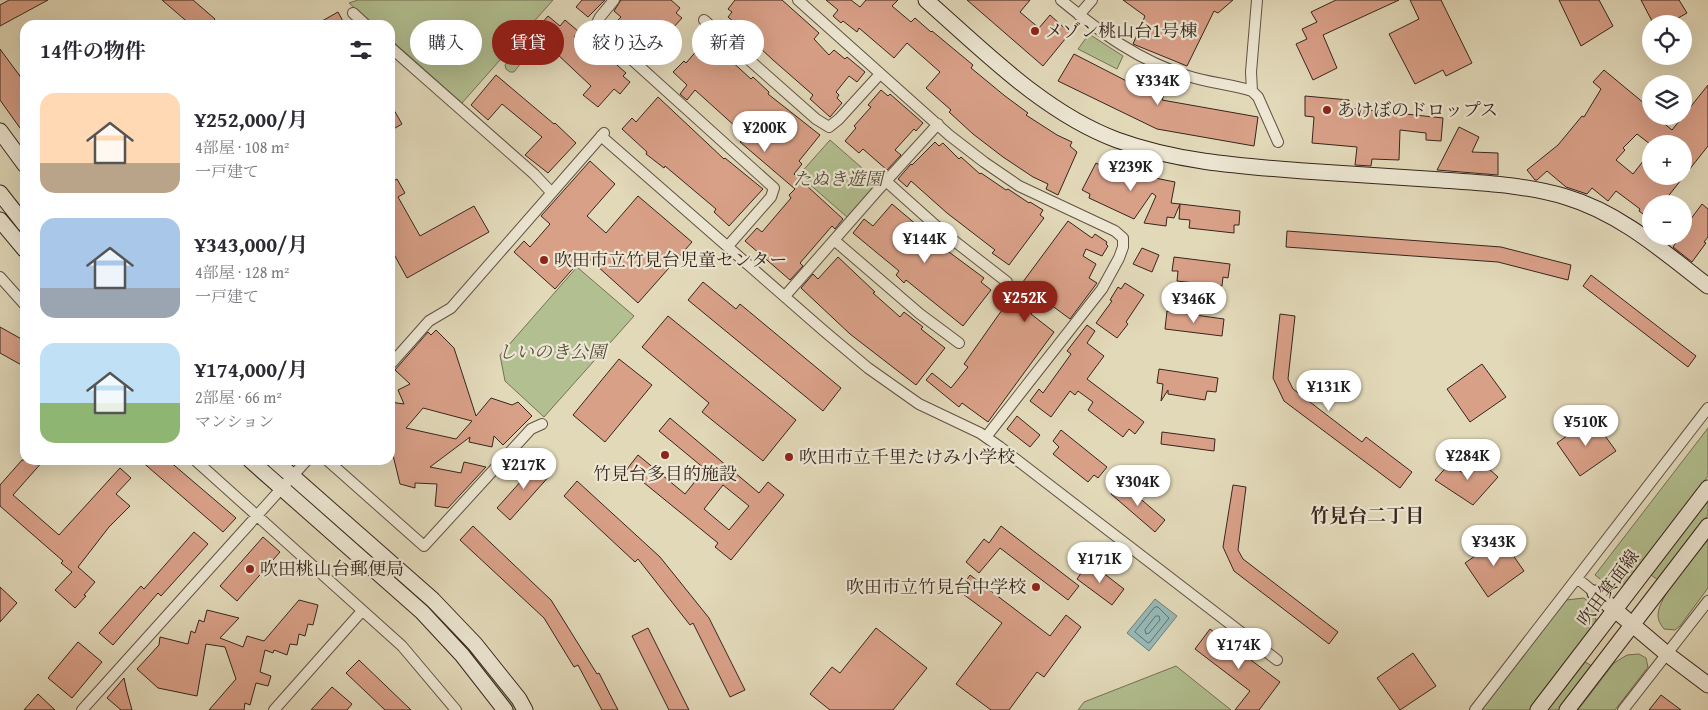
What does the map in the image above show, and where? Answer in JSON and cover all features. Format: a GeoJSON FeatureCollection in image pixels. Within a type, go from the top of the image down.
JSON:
{"type":"FeatureCollection","features":[{"type":"Feature","properties":{"kind":"street"},"geometry":{"type":"LineString","coordinates":[[614,0],[598,19],[596,25],[598,29],[774,188],[771,197],[728,246]]}},
{"type":"Feature","properties":{"kind":"street"},"geometry":{"type":"LineString","coordinates":[[798,0],[973,155],[1013,182],[1122,236],[1124,241],[1116,265],[1102,289],[986,437]]}},
{"type":"Feature","properties":{"kind":"street"},"geometry":{"type":"LineString","coordinates":[[926,0],[1031,90],[1096,131],[1118,140],[1164,154],[1204,162],[1506,185],[1567,197],[1598,210],[1634,230],[1708,286]]}},
{"type":"Feature","properties":{"kind":"street"},"geometry":{"type":"LineString","coordinates":[[1061,0],[1119,44],[1159,66],[1191,77],[1252,90],[1258,97],[1278,142]]}},
{"type":"Feature","properties":{"kind":"street"},"geometry":{"type":"LineString","coordinates":[[1079,15],[1092,0]]}},
{"type":"Feature","properties":{"kind":"street"},"geometry":{"type":"LineString","coordinates":[[1252,90],[1251,72],[1257,0]]}},
{"type":"Feature","properties":{"kind":"street"},"geometry":{"type":"LineString","coordinates":[[353,13],[361,20]]}},
{"type":"Feature","properties":{"kind":"street"},"geometry":{"type":"LineString","coordinates":[[395,51],[534,174],[551,192]]}},
{"type":"Feature","properties":{"kind":"street"},"geometry":{"type":"LineString","coordinates":[[755,65],[816,119],[829,127],[839,119],[880,74]]}},
{"type":"Feature","properties":{"kind":"street"},"geometry":{"type":"LineString","coordinates":[[786,296],[938,124]]}},
{"type":"Feature","properties":{"kind":"street"},"geometry":{"type":"LineString","coordinates":[[0,131],[20,158]]}},
{"type":"Feature","properties":{"kind":"street"},"geometry":{"type":"LineString","coordinates":[[395,359],[429,321],[451,308],[603,135],[844,349],[924,407],[986,437],[1014,457],[1277,660]]}},
{"type":"Feature","properties":{"kind":"street"},"geometry":{"type":"LineString","coordinates":[[887,182],[951,239],[1007,282]]}},
{"type":"Feature","properties":{"kind":"street"},"geometry":{"type":"LineString","coordinates":[[0,194],[20,214]]}},
{"type":"Feature","properties":{"kind":"street"},"geometry":{"type":"LineString","coordinates":[[20,217],[1,223],[20,244]]}},
{"type":"Feature","properties":{"kind":"street"},"geometry":{"type":"LineString","coordinates":[[834,240],[915,309],[959,343]]}},
{"type":"Feature","properties":{"kind":"street"},"geometry":{"type":"LineString","coordinates":[[0,277],[20,299]]}},
{"type":"Feature","properties":{"kind":"street"},"geometry":{"type":"LineString","coordinates":[[1475,710],[1708,408]]}},
{"type":"Feature","properties":{"kind":"street"},"geometry":{"type":"LineString","coordinates":[[333,465],[424,546],[531,429],[542,424]]}},
{"type":"Feature","properties":{"kind":"street"},"geometry":{"type":"LineString","coordinates":[[201,465],[402,646],[456,710]]}},
{"type":"Feature","properties":{"kind":"street"},"geometry":{"type":"LineString","coordinates":[[256,465],[422,612],[462,655],[505,710]]}},
{"type":"Feature","properties":{"kind":"street"},"geometry":{"type":"LineString","coordinates":[[280,465],[433,600],[475,644],[519,699],[525,710]]}},
{"type":"Feature","properties":{"kind":"street"},"geometry":{"type":"LineString","coordinates":[[82,710],[303,465]]}},
{"type":"Feature","properties":{"kind":"street","name":"吹田箕面線"},"geometry":{"type":"LineString","coordinates":[[1538,710],[1708,488]]}},
{"type":"Feature","properties":{"kind":"street"},"geometry":{"type":"LineString","coordinates":[[1567,710],[1708,526]]}},
{"type":"Feature","properties":{"kind":"street"},"geometry":{"type":"LineString","coordinates":[[1577,578],[1667,654],[1708,685]]}},
{"type":"Feature","properties":{"kind":"street"},"geometry":{"type":"LineString","coordinates":[[1623,710],[1708,601]]}},
{"type":"Feature","properties":{"kind":"street"},"geometry":{"type":"LineString","coordinates":[[274,710],[362,611]]}},
{"type":"Feature","properties":{"kind":"green space"},"geometry":{"type":"Polygon","coordinates":[[[358,0],[553,0],[535,20],[492,20],[492,65],[496,65],[462,103],[419,65],[482,65],[482,20],[410,20],[410,57],[395,43],[395,20],[368,20],[349,3],[358,0]]]}},
{"type":"Feature","properties":{"kind":"green space"},"geometry":{"type":"Polygon","coordinates":[[[1089,34],[1123,56],[1117,69],[1078,49],[1089,34]]]}},
{"type":"Feature","properties":{"kind":"green space"},"geometry":{"type":"Polygon","coordinates":[[[505,65],[520,65],[514,72],[506,69],[505,65]]]}},
{"type":"Feature","properties":{"kind":"green space","name":"たぬき遊園"},"geometry":{"type":"Polygon","coordinates":[[[830,140],[878,182],[847,217],[799,175],[830,140]]]}},
{"type":"Feature","properties":{"kind":"green space","name":"しいのき公園"},"geometry":{"type":"Polygon","coordinates":[[[577,267],[634,316],[544,417],[505,381],[500,355],[577,267]]]}},
{"type":"Feature","properties":{"kind":"green space"},"geometry":{"type":"Polygon","coordinates":[[[1708,428],[1708,476],[1625,583],[1614,590],[1595,575],[1708,428]]]}},
{"type":"Feature","properties":{"kind":"green space"},"geometry":{"type":"Polygon","coordinates":[[[1708,501],[1708,515],[1658,580],[1651,575],[1708,501]]]}},
{"type":"Feature","properties":{"kind":"green space"},"geometry":{"type":"Polygon","coordinates":[[[1708,540],[1708,588],[1680,626],[1675,630],[1664,629],[1658,615],[1664,598],[1678,576],[1708,540]]]}},
{"type":"Feature","properties":{"kind":"green space"},"geometry":{"type":"Polygon","coordinates":[[[391,575],[395,575],[433,608],[458,634],[457,636],[454,636],[391,575]]]}},
{"type":"Feature","properties":{"kind":"green space"},"geometry":{"type":"Polygon","coordinates":[[[1584,598],[1595,607],[1596,624],[1529,710],[1481,710],[1566,600],[1584,598]]]}},
{"type":"Feature","properties":{"kind":"green space"},"geometry":{"type":"Polygon","coordinates":[[[471,651],[475,651],[519,710],[513,710],[471,655],[471,651]]]}},
{"type":"Feature","properties":{"kind":"green space"},"geometry":{"type":"Polygon","coordinates":[[[1639,654],[1646,658],[1648,667],[1615,710],[1578,710],[1614,663],[1627,655],[1639,654]]]}},
{"type":"Feature","properties":{"kind":"green space"},"geometry":{"type":"Polygon","coordinates":[[[1585,662],[1592,666],[1558,710],[1548,710],[1585,662]]]}},
{"type":"Feature","properties":{"kind":"green space"},"geometry":{"type":"Polygon","coordinates":[[[1176,666],[1231,710],[1078,710],[1084,702],[1176,666]]]}},
{"type":"Feature","properties":{"kind":"water"},"geometry":{"type":"Polygon","coordinates":[[[1155,599],[1177,616],[1149,651],[1127,633],[1155,599]]]}},
{"type":"Feature","properties":{"kind":"building"},"geometry":{"type":"Polygon","coordinates":[[[9,0],[48,0],[0,26],[0,5],[9,0]]]}},
{"type":"Feature","properties":{"kind":"building"},"geometry":{"type":"Polygon","coordinates":[[[162,0],[193,0],[215,19],[185,20],[162,0]]]}},
{"type":"Feature","properties":{"kind":"building"},"geometry":{"type":"Polygon","coordinates":[[[582,0],[605,0],[588,17],[576,7],[582,0]]]}},
{"type":"Feature","properties":{"kind":"building"},"geometry":{"type":"Polygon","coordinates":[[[621,0],[671,0],[680,8],[676,13],[682,18],[680,20],[618,20],[621,17],[614,11],[621,0]]]}},
{"type":"Feature","properties":{"kind":"building"},"geometry":{"type":"Polygon","coordinates":[[[735,0],[782,0],[819,33],[814,39],[829,55],[834,50],[845,59],[847,57],[865,72],[857,82],[849,76],[836,92],[839,95],[837,98],[842,103],[830,117],[810,99],[813,95],[764,52],[764,20],[732,20],[728,17],[732,12],[728,9],[735,0]]]}},
{"type":"Feature","properties":{"kind":"building"},"geometry":{"type":"Polygon","coordinates":[[[826,0],[851,0],[860,7],[866,0],[898,0],[892,6],[911,22],[915,18],[932,31],[973,65],[971,68],[1028,113],[1026,115],[1057,135],[1072,142],[1070,146],[1077,152],[1058,195],[1046,189],[1048,184],[1033,177],[1003,157],[973,134],[949,112],[951,110],[926,88],[940,72],[907,43],[894,58],[859,28],[857,32],[843,21],[841,23],[833,16],[838,10],[826,0]]]}},
{"type":"Feature","properties":{"kind":"building","name":"メゾン桃山台1号棟"},"geometry":{"type":"Polygon","coordinates":[[[967,0],[1030,0],[1020,12],[1039,28],[1050,15],[1070,33],[1043,66],[967,0]]]}},
{"type":"Feature","properties":{"kind":"building"},"geometry":{"type":"Polygon","coordinates":[[[1123,0],[1233,0],[1218,13],[1214,11],[1187,66],[1133,44],[1145,16],[1123,0]]]}},
{"type":"Feature","properties":{"kind":"building"},"geometry":{"type":"Polygon","coordinates":[[[1336,0],[1399,0],[1323,35],[1337,68],[1313,80],[1296,44],[1307,39],[1302,29],[1317,22],[1311,12],[1336,0]]]}},
{"type":"Feature","properties":{"kind":"building"},"geometry":{"type":"Polygon","coordinates":[[[1410,0],[1441,0],[1472,63],[1446,76],[1443,70],[1415,84],[1389,34],[1419,19],[1410,0]]]}},
{"type":"Feature","properties":{"kind":"building"},"geometry":{"type":"Polygon","coordinates":[[[1559,0],[1599,0],[1613,26],[1581,46],[1559,0]]]}},
{"type":"Feature","properties":{"kind":"building"},"geometry":{"type":"Polygon","coordinates":[[[1641,0],[1679,0],[1687,13],[1684,15],[1649,15],[1641,0]]]}},
{"type":"Feature","properties":{"kind":"building"},"geometry":{"type":"Polygon","coordinates":[[[338,12],[342,20],[324,20],[338,12]]]}},
{"type":"Feature","properties":{"kind":"building"},"geometry":{"type":"Polygon","coordinates":[[[548,16],[553,20],[545,20],[548,16]]]}},
{"type":"Feature","properties":{"kind":"building"},"geometry":{"type":"Polygon","coordinates":[[[565,20],[574,28],[574,65],[617,65],[626,73],[623,76],[630,82],[620,94],[614,89],[598,107],[583,95],[591,86],[564,61],[565,20]]]}},
{"type":"Feature","properties":{"kind":"building"},"geometry":{"type":"Polygon","coordinates":[[[0,49],[20,76],[20,128],[0,100],[0,49]]]}},
{"type":"Feature","properties":{"kind":"building"},"geometry":{"type":"Polygon","coordinates":[[[1074,54],[1148,92],[1153,81],[1167,88],[1162,100],[1258,117],[1254,146],[1157,129],[1058,81],[1074,54]]]}},
{"type":"Feature","properties":{"kind":"building"},"geometry":{"type":"Polygon","coordinates":[[[692,56],[692,65],[736,65],[751,79],[753,77],[769,92],[768,94],[820,135],[799,161],[802,164],[794,174],[843,219],[835,229],[832,226],[800,263],[803,266],[790,280],[745,241],[757,228],[762,232],[791,198],[789,195],[795,189],[740,142],[746,136],[695,90],[687,100],[680,94],[687,85],[673,72],[684,61],[686,63],[692,56]]]}},
{"type":"Feature","properties":{"kind":"building"},"geometry":{"type":"Polygon","coordinates":[[[1604,70],[1642,102],[1642,125],[1666,125],[1672,130],[1676,125],[1692,125],[1692,105],[1708,85],[1708,146],[1692,166],[1692,135],[1642,135],[1642,138],[1637,134],[1623,148],[1625,150],[1616,160],[1633,174],[1642,162],[1642,185],[1677,185],[1669,195],[1642,195],[1642,213],[1639,211],[1640,209],[1616,191],[1608,201],[1592,188],[1587,194],[1566,187],[1547,171],[1535,180],[1527,170],[1558,145],[1582,116],[1584,117],[1601,89],[1593,82],[1604,70]]]}},
{"type":"Feature","properties":{"kind":"building"},"geometry":{"type":"Polygon","coordinates":[[[496,75],[555,123],[576,143],[548,173],[525,155],[542,137],[502,104],[488,120],[471,105],[496,75]]]}},
{"type":"Feature","properties":{"kind":"building"},"geometry":{"type":"Polygon","coordinates":[[[881,90],[888,96],[890,94],[923,123],[916,131],[914,129],[895,150],[901,155],[887,170],[863,149],[859,153],[845,141],[856,128],[854,126],[871,107],[868,105],[881,90]]]}},
{"type":"Feature","properties":{"kind":"building"},"geometry":{"type":"Polygon","coordinates":[[[1305,96],[1349,100],[1349,108],[1443,118],[1441,141],[1426,140],[1426,133],[1400,130],[1399,160],[1372,159],[1371,166],[1355,165],[1357,147],[1312,143],[1314,117],[1305,116],[1305,96]]]}},
{"type":"Feature","properties":{"kind":"building"},"geometry":{"type":"Polygon","coordinates":[[[658,97],[724,159],[763,189],[729,226],[714,212],[716,209],[665,166],[664,168],[646,154],[647,152],[622,129],[632,118],[636,122],[658,97]]]}},
{"type":"Feature","properties":{"kind":"building"},"geometry":{"type":"Polygon","coordinates":[[[395,112],[402,124],[395,128],[395,112]]]}},
{"type":"Feature","properties":{"kind":"building"},"geometry":{"type":"Polygon","coordinates":[[[1459,127],[1479,137],[1472,152],[1498,153],[1498,175],[1437,170],[1459,127]]]}},
{"type":"Feature","properties":{"kind":"building"},"geometry":{"type":"Polygon","coordinates":[[[935,142],[939,146],[943,143],[959,159],[961,157],[980,174],[1043,210],[1040,215],[1044,218],[1009,265],[992,253],[995,250],[947,213],[911,181],[907,187],[898,179],[935,142]]]}},
{"type":"Feature","properties":{"kind":"building"},"geometry":{"type":"Polygon","coordinates":[[[1105,159],[1129,171],[1131,167],[1147,172],[1145,176],[1175,182],[1171,203],[1180,204],[1174,218],[1167,217],[1166,226],[1144,223],[1156,196],[1152,193],[1134,219],[1089,198],[1090,194],[1082,190],[1096,163],[1102,166],[1105,159]]]}},
{"type":"Feature","properties":{"kind":"building"},"geometry":{"type":"Polygon","coordinates":[[[590,161],[615,184],[587,216],[606,233],[638,196],[692,242],[638,303],[585,255],[555,289],[514,252],[524,241],[530,247],[550,224],[541,216],[590,161]]]}},
{"type":"Feature","properties":{"kind":"building"},"geometry":{"type":"Polygon","coordinates":[[[397,179],[405,193],[398,197],[420,236],[474,206],[489,232],[407,278],[395,256],[395,180],[397,179]]]}},
{"type":"Feature","properties":{"kind":"building"},"geometry":{"type":"Polygon","coordinates":[[[892,204],[924,231],[922,232],[984,278],[981,282],[991,290],[963,326],[906,280],[904,283],[896,275],[899,271],[853,233],[864,219],[873,226],[892,204]]]}},
{"type":"Feature","properties":{"kind":"building"},"geometry":{"type":"Polygon","coordinates":[[[1180,204],[1240,211],[1239,225],[1234,225],[1234,233],[1189,228],[1190,220],[1179,219],[1180,204]]]}},
{"type":"Feature","properties":{"kind":"building"},"geometry":{"type":"Polygon","coordinates":[[[1702,204],[1708,209],[1708,237],[1704,242],[1706,243],[1692,262],[1673,247],[1674,245],[1692,245],[1692,217],[1702,204]]]}},
{"type":"Feature","properties":{"kind":"building"},"geometry":{"type":"Polygon","coordinates":[[[1068,221],[1092,238],[1095,234],[1107,242],[1108,246],[1102,256],[1086,249],[1083,256],[1096,264],[1089,278],[1097,283],[1070,319],[1043,299],[1031,314],[1054,332],[988,422],[962,403],[959,407],[926,380],[932,373],[951,388],[968,367],[964,364],[1068,221]]]}},
{"type":"Feature","properties":{"kind":"building"},"geometry":{"type":"Polygon","coordinates":[[[1287,231],[1501,247],[1571,265],[1568,280],[1498,262],[1286,247],[1287,231]]]}},
{"type":"Feature","properties":{"kind":"building"},"geometry":{"type":"Polygon","coordinates":[[[1142,248],[1159,255],[1152,272],[1133,264],[1142,248]]]}},
{"type":"Feature","properties":{"kind":"building"},"geometry":{"type":"Polygon","coordinates":[[[838,257],[875,292],[873,293],[900,317],[904,312],[923,327],[921,329],[945,348],[916,385],[850,334],[801,288],[813,274],[818,279],[838,257]]]}},
{"type":"Feature","properties":{"kind":"building"},"geometry":{"type":"Polygon","coordinates":[[[1174,257],[1230,264],[1228,278],[1223,277],[1222,286],[1177,281],[1178,271],[1172,271],[1174,257]]]}},
{"type":"Feature","properties":{"kind":"building"},"geometry":{"type":"Polygon","coordinates":[[[1591,275],[1696,356],[1688,367],[1583,286],[1591,275]]]}},
{"type":"Feature","properties":{"kind":"building"},"geometry":{"type":"Polygon","coordinates":[[[703,282],[736,309],[740,304],[841,388],[823,411],[688,300],[703,282]]]}},
{"type":"Feature","properties":{"kind":"building"},"geometry":{"type":"Polygon","coordinates":[[[1125,283],[1144,295],[1126,322],[1128,324],[1117,338],[1096,323],[1112,301],[1110,300],[1118,287],[1121,289],[1125,283]]]}},
{"type":"Feature","properties":{"kind":"building"},"geometry":{"type":"Polygon","coordinates":[[[1167,311],[1224,319],[1222,336],[1165,329],[1167,311]]]}},
{"type":"Feature","properties":{"kind":"building"},"geometry":{"type":"Polygon","coordinates":[[[1280,314],[1295,316],[1288,379],[1293,389],[1362,442],[1366,437],[1412,472],[1400,488],[1284,401],[1273,378],[1280,314]]]}},
{"type":"Feature","properties":{"kind":"building"},"geometry":{"type":"Polygon","coordinates":[[[668,316],[796,420],[763,461],[702,412],[709,403],[642,347],[668,316]]]}},
{"type":"Feature","properties":{"kind":"building"},"geometry":{"type":"Polygon","coordinates":[[[1087,325],[1095,331],[1087,343],[1104,356],[1087,379],[1144,422],[1135,434],[1129,429],[1123,437],[1088,410],[1093,402],[1078,391],[1075,395],[1070,391],[1051,417],[1030,401],[1039,389],[1043,393],[1071,354],[1067,351],[1087,325]]]}},
{"type":"Feature","properties":{"kind":"building"},"geometry":{"type":"Polygon","coordinates":[[[0,327],[20,338],[20,364],[0,353],[0,327]]]}},
{"type":"Feature","properties":{"kind":"building"},"geometry":{"type":"Polygon","coordinates":[[[436,330],[454,348],[476,416],[491,398],[512,405],[518,402],[532,416],[503,445],[494,436],[492,447],[469,442],[470,437],[430,467],[461,473],[464,462],[486,467],[448,508],[435,506],[437,484],[415,483],[415,488],[400,484],[395,464],[395,403],[404,404],[398,390],[410,384],[395,370],[428,332],[431,335],[436,330]],[[423,408],[406,428],[456,439],[472,421],[423,408]]]}},
{"type":"Feature","properties":{"kind":"building"},"geometry":{"type":"Polygon","coordinates":[[[619,359],[652,385],[605,442],[573,415],[619,359]]]}},
{"type":"Feature","properties":{"kind":"building"},"geometry":{"type":"Polygon","coordinates":[[[1482,364],[1506,397],[1470,422],[1447,389],[1482,364]]]}},
{"type":"Feature","properties":{"kind":"building"},"geometry":{"type":"Polygon","coordinates":[[[1159,369],[1218,378],[1216,392],[1207,391],[1205,400],[1168,394],[1168,390],[1161,401],[1163,384],[1157,383],[1159,369]]]}},
{"type":"Feature","properties":{"kind":"building"},"geometry":{"type":"Polygon","coordinates":[[[1017,416],[1040,435],[1030,447],[1007,429],[1017,416]]]}},
{"type":"Feature","properties":{"kind":"building"},"geometry":{"type":"Polygon","coordinates":[[[670,418],[759,493],[768,482],[784,495],[731,560],[715,547],[718,543],[627,469],[638,455],[685,494],[705,469],[659,431],[670,418]],[[723,485],[704,509],[729,530],[749,506],[723,485]]]}},
{"type":"Feature","properties":{"kind":"building"},"geometry":{"type":"Polygon","coordinates":[[[1592,418],[1616,451],[1580,476],[1557,443],[1592,418]]]}},
{"type":"Feature","properties":{"kind":"building"},"geometry":{"type":"Polygon","coordinates":[[[1061,430],[1107,467],[1098,478],[1094,475],[1088,482],[1053,454],[1059,447],[1053,441],[1061,430]]]}},
{"type":"Feature","properties":{"kind":"building"},"geometry":{"type":"Polygon","coordinates":[[[1162,432],[1215,439],[1214,451],[1161,444],[1162,432]]]}},
{"type":"Feature","properties":{"kind":"building"},"geometry":{"type":"Polygon","coordinates":[[[1479,460],[1498,477],[1473,505],[1435,480],[1449,464],[1466,475],[1479,460]]]}},
{"type":"Feature","properties":{"kind":"building"},"geometry":{"type":"Polygon","coordinates":[[[539,461],[552,473],[510,520],[497,508],[539,461]]]}},
{"type":"Feature","properties":{"kind":"building"},"geometry":{"type":"Polygon","coordinates":[[[20,462],[20,465],[40,465],[13,495],[59,535],[120,468],[131,478],[116,494],[130,506],[109,527],[78,567],[95,582],[75,608],[55,590],[72,572],[61,563],[63,561],[0,506],[0,485],[20,462]]]}},
{"type":"Feature","properties":{"kind":"building"},"geometry":{"type":"Polygon","coordinates":[[[146,465],[174,465],[236,518],[223,532],[146,465]]]}},
{"type":"Feature","properties":{"kind":"building"},"geometry":{"type":"Polygon","coordinates":[[[577,481],[660,557],[709,618],[745,690],[730,697],[693,623],[690,625],[638,559],[635,562],[564,496],[577,481]]]}},
{"type":"Feature","properties":{"kind":"building"},"geometry":{"type":"Polygon","coordinates":[[[1121,482],[1165,520],[1155,532],[1111,494],[1121,482]]]}},
{"type":"Feature","properties":{"kind":"building"},"geometry":{"type":"Polygon","coordinates":[[[1233,485],[1246,487],[1238,550],[1243,559],[1338,632],[1329,644],[1234,571],[1223,547],[1233,485]]]}},
{"type":"Feature","properties":{"kind":"building"},"geometry":{"type":"Polygon","coordinates":[[[473,526],[551,600],[597,674],[599,673],[618,710],[602,710],[578,665],[574,667],[544,618],[460,540],[473,526]]]}},
{"type":"Feature","properties":{"kind":"building"},"geometry":{"type":"Polygon","coordinates":[[[1001,526],[1079,586],[1068,600],[1000,548],[979,573],[966,562],[984,539],[989,543],[1001,526]]]}},
{"type":"Feature","properties":{"kind":"building"},"geometry":{"type":"Polygon","coordinates":[[[194,532],[208,544],[161,596],[158,593],[113,645],[99,633],[141,586],[144,589],[194,532]]]}},
{"type":"Feature","properties":{"kind":"building"},"geometry":{"type":"Polygon","coordinates":[[[263,537],[280,552],[237,601],[220,586],[263,537]]]}},
{"type":"Feature","properties":{"kind":"building"},"geometry":{"type":"Polygon","coordinates":[[[1501,538],[1524,571],[1488,597],[1465,563],[1501,538]]]}},
{"type":"Feature","properties":{"kind":"building"},"geometry":{"type":"Polygon","coordinates":[[[1089,562],[1124,589],[1112,605],[1077,579],[1089,562]]]}},
{"type":"Feature","properties":{"kind":"building"},"geometry":{"type":"Polygon","coordinates":[[[970,575],[1050,636],[1066,615],[1081,627],[1044,677],[1037,672],[1009,710],[991,710],[956,684],[1002,623],[959,591],[970,575]]]}},
{"type":"Feature","properties":{"kind":"building"},"geometry":{"type":"Polygon","coordinates":[[[0,587],[17,603],[0,622],[0,587]]]}},
{"type":"Feature","properties":{"kind":"building"},"geometry":{"type":"Polygon","coordinates":[[[299,600],[318,605],[313,625],[308,624],[305,636],[299,634],[297,645],[290,644],[287,655],[274,650],[273,653],[265,650],[260,672],[271,676],[268,686],[256,683],[250,705],[245,703],[244,710],[209,710],[236,679],[225,647],[206,644],[197,696],[158,688],[137,669],[159,645],[160,637],[188,644],[191,631],[195,633],[199,620],[204,622],[207,610],[239,618],[220,638],[243,647],[247,636],[264,641],[299,600]]]}},
{"type":"Feature","properties":{"kind":"building"},"geometry":{"type":"Polygon","coordinates":[[[648,628],[689,710],[669,710],[632,636],[648,628]]]}},
{"type":"Feature","properties":{"kind":"building"},"geometry":{"type":"Polygon","coordinates":[[[876,628],[927,668],[893,710],[830,710],[810,694],[832,667],[840,673],[876,628]]]}},
{"type":"Feature","properties":{"kind":"building"},"geometry":{"type":"Polygon","coordinates":[[[1210,629],[1280,682],[1259,710],[1235,710],[1250,691],[1195,649],[1210,629]]]}},
{"type":"Feature","properties":{"kind":"building"},"geometry":{"type":"Polygon","coordinates":[[[78,642],[102,662],[72,698],[48,678],[78,642]]]}},
{"type":"Feature","properties":{"kind":"building"},"geometry":{"type":"Polygon","coordinates":[[[1413,653],[1436,686],[1400,710],[1377,678],[1413,653]]]}},
{"type":"Feature","properties":{"kind":"building"},"geometry":{"type":"Polygon","coordinates":[[[359,660],[411,710],[385,710],[346,673],[359,660]]]}},
{"type":"Feature","properties":{"kind":"building"},"geometry":{"type":"Polygon","coordinates":[[[124,678],[132,710],[121,710],[107,698],[124,678]]]}},
{"type":"Feature","properties":{"kind":"building"},"geometry":{"type":"Polygon","coordinates":[[[332,687],[352,704],[347,710],[311,710],[332,687]]]}},
{"type":"Feature","properties":{"kind":"building"},"geometry":{"type":"Polygon","coordinates":[[[38,694],[55,710],[24,710],[38,694]]]}},
{"type":"Feature","properties":{"kind":"building"},"geometry":{"type":"Polygon","coordinates":[[[1661,695],[1681,710],[1649,710],[1661,695]]]}},
{"type":"Feature","properties":{"kind":"place","name":"メゾン桃山台1号棟"},"geometry":{"type":"Point","coordinates":[1035,31]}},
{"type":"Feature","properties":{"kind":"place","name":"あけぼのドロップス"},"geometry":{"type":"Point","coordinates":[1327,110]}},
{"type":"Feature","properties":{"kind":"place","name":"吹田市立竹見台児童センター"},"geometry":{"type":"Point","coordinates":[544,260]}},
{"type":"Feature","properties":{"kind":"place","name":"竹見台多目的施設"},"geometry":{"type":"Point","coordinates":[665,455]}},
{"type":"Feature","properties":{"kind":"place","name":"吹田市立千里たけみ小学校"},"geometry":{"type":"Point","coordinates":[789,457]}},
{"type":"Feature","properties":{"kind":"place","name":"吹田桃山台郵便局"},"geometry":{"type":"Point","coordinates":[250,569]}},
{"type":"Feature","properties":{"kind":"place","name":"吹田市立竹見台中学校"},"geometry":{"type":"Point","coordinates":[1036,587]}},
{"type":"Feature","properties":{"kind":"district","name":"竹見台二丁目"},"geometry":{"type":"Point","coordinates":[1367,515]}}]}
